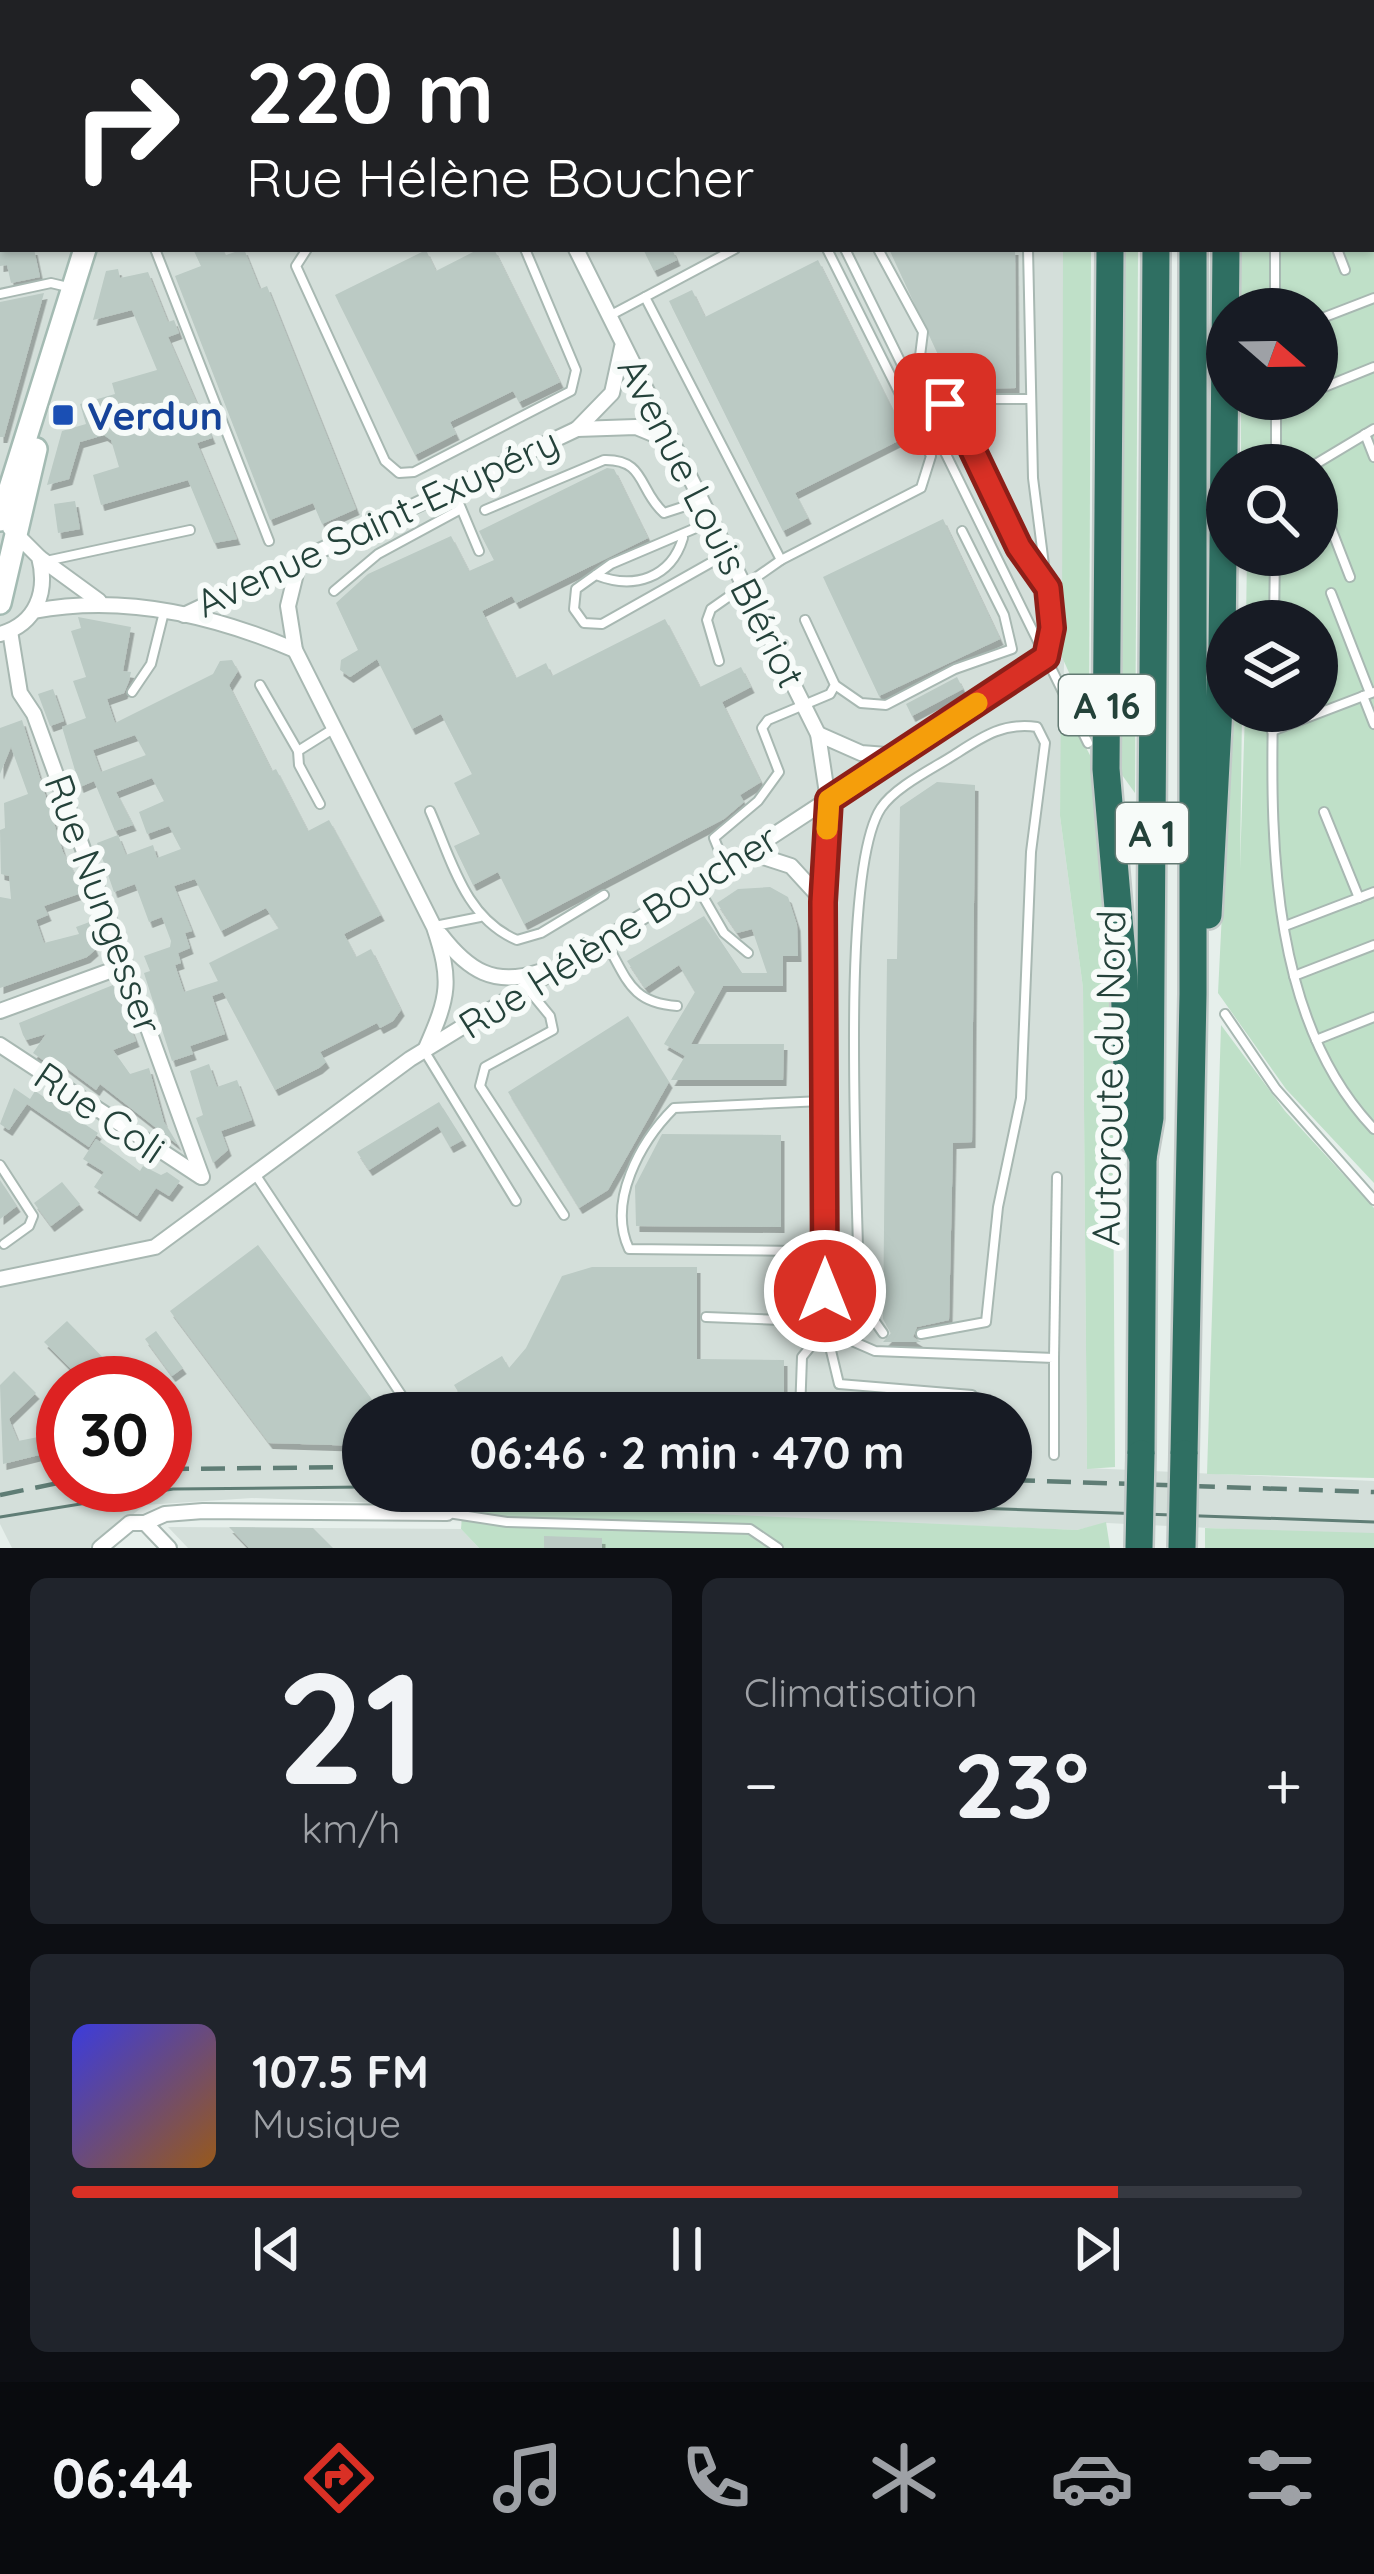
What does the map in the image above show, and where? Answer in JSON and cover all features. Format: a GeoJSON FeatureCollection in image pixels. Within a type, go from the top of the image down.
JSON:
{"type":"FeatureCollection","features":[{"type":"Feature","properties":{"kind":"highway","name":"A 16"},"geometry":{"type":"LineString","coordinates":[[1110,252],[1106,770],[1124,977],[1129,1129],[1143,1158]]}},
{"type":"Feature","properties":{"kind":"highway","name":"Autoroute du Nord"},"geometry":{"type":"LineString","coordinates":[[1139,1548],[1143,1158],[1150,1118],[1156,252]]}},
{"type":"Feature","properties":{"kind":"highway","name":"Autoroute du Nord"},"geometry":{"type":"LineString","coordinates":[[1182,1548],[1192,994],[1192,252]]}},
{"type":"Feature","properties":{"kind":"highway"},"geometry":{"type":"LineString","coordinates":[[1192,994],[1205,970],[1220,707],[1226,252]]}},
{"type":"Feature","properties":{"kind":"main road"},"geometry":{"type":"LineString","coordinates":[[0,603],[6,525],[84,252]]}},
{"type":"Feature","properties":{"kind":"street","name":"Avenue Louis Blériot"},"geometry":{"type":"LineString","coordinates":[[578,252],[818,734],[829,800],[823,902],[831,1330]]}},
{"type":"Feature","properties":{"kind":"street","name":"Avenue Saint-Exupéry"},"geometry":{"type":"LineString","coordinates":[[34,611],[99,601],[184,615],[578,428],[612,393],[623,344]]}},
{"type":"Feature","properties":{"kind":"street","name":"Avenue Saint-Exupéry"},"geometry":{"type":"LineString","coordinates":[[578,428],[636,427],[670,441]]}},
{"type":"Feature","properties":{"kind":"street"},"geometry":{"type":"LineString","coordinates":[[6,525],[99,601]]}},
{"type":"Feature","properties":{"kind":"street"},"geometry":{"type":"LineString","coordinates":[[5,633],[34,611],[44,575],[42,559]]}},
{"type":"Feature","properties":{"kind":"street"},"geometry":{"type":"LineString","coordinates":[[299,560],[288,606],[295,650],[434,926],[464,965],[493,977],[516,980],[562,964]]}},
{"type":"Feature","properties":{"kind":"street"},"geometry":{"type":"LineString","coordinates":[[184,615],[257,633],[295,650]]}},
{"type":"Feature","properties":{"kind":"street","name":"Rue Nungesser"},"geometry":{"type":"LineString","coordinates":[[5,633],[20,693],[34,714],[202,1177]]}},
{"type":"Feature","properties":{"kind":"street","name":"Rue Hélène Boucher"},"geometry":{"type":"LineString","coordinates":[[0,1279],[155,1247],[424,1050],[726,866],[1024,671]]}},
{"type":"Feature","properties":{"kind":"street"},"geometry":{"type":"LineString","coordinates":[[0,683],[20,693]]}},
{"type":"Feature","properties":{"kind":"street"},"geometry":{"type":"LineString","coordinates":[[818,734],[861,753],[899,756]]}},
{"type":"Feature","properties":{"kind":"street"},"geometry":{"type":"LineString","coordinates":[[748,852],[791,866],[823,902]]}},
{"type":"Feature","properties":{"kind":"street"},"geometry":{"type":"LineString","coordinates":[[424,1050],[449,990],[434,926]]}},
{"type":"Feature","properties":{"kind":"street"},"geometry":{"type":"LineString","coordinates":[[0,1011],[126,965]]}},
{"type":"Feature","properties":{"kind":"street","name":"Rue Coli"},"geometry":{"type":"LineString","coordinates":[[0,1045],[202,1177]]}},
{"type":"Feature","properties":{"kind":"street"},"geometry":{"type":"LineString","coordinates":[[100,1548],[120,1526],[165,1514],[447,1513]]}},
{"type":"Feature","properties":{"kind":"street"},"geometry":{"type":"LineString","coordinates":[[145,1523],[169,1548]]}},
{"type":"Feature","properties":{"kind":"lane"},"geometry":{"type":"LineString","coordinates":[[156,252],[269,541]]}},
{"type":"Feature","properties":{"kind":"lane"},"geometry":{"type":"LineString","coordinates":[[305,252],[296,266],[385,461],[399,473],[414,472],[571,392],[576,370],[526,252]]}},
{"type":"Feature","properties":{"kind":"lane"},"geometry":{"type":"LineString","coordinates":[[611,316],[729,252]]}},
{"type":"Feature","properties":{"kind":"lane"},"geometry":{"type":"LineString","coordinates":[[719,661],[706,620],[711,610],[781,560],[921,488],[932,456],[828,252]]}},
{"type":"Feature","properties":{"kind":"lane"},"geometry":{"type":"LineString","coordinates":[[846,252],[1088,743]]}},
{"type":"Feature","properties":{"kind":"lane"},"geometry":{"type":"LineString","coordinates":[[880,252],[923,332],[920,356],[945,404],[953,409],[1019,547],[1048,588]]}},
{"type":"Feature","properties":{"kind":"lane"},"geometry":{"type":"LineString","coordinates":[[1024,671],[1046,657],[1052,628],[1033,478],[1028,252]]}},
{"type":"Feature","properties":{"kind":"lane"},"geometry":{"type":"LineString","coordinates":[[1275,252],[1276,288]]}},
{"type":"Feature","properties":{"kind":"lane"},"geometry":{"type":"LineString","coordinates":[[1338,252],[1345,270]]}},
{"type":"Feature","properties":{"kind":"lane"},"geometry":{"type":"LineString","coordinates":[[0,294],[51,283],[74,288]]}},
{"type":"Feature","properties":{"kind":"lane"},"geometry":{"type":"LineString","coordinates":[[645,297],[781,560]]}},
{"type":"Feature","properties":{"kind":"lane"},"geometry":{"type":"LineString","coordinates":[[1338,312],[1374,298]]}},
{"type":"Feature","properties":{"kind":"lane"},"geometry":{"type":"LineString","coordinates":[[1338,382],[1374,367]]}},
{"type":"Feature","properties":{"kind":"lane"},"geometry":{"type":"LineString","coordinates":[[953,409],[966,399],[1031,399]]}},
{"type":"Feature","properties":{"kind":"lane"},"geometry":{"type":"LineString","coordinates":[[1338,451],[1370,432],[1374,457]]}},
{"type":"Feature","properties":{"kind":"lane"},"geometry":{"type":"LineString","coordinates":[[484,510],[604,460],[623,460],[638,468],[653,503],[664,513],[701,501]]}},
{"type":"Feature","properties":{"kind":"lane"},"geometry":{"type":"LineString","coordinates":[[452,488],[479,551]]}},
{"type":"Feature","properties":{"kind":"lane"},"geometry":{"type":"LineString","coordinates":[[334,591],[378,554],[461,509]]}},
{"type":"Feature","properties":{"kind":"lane"},"geometry":{"type":"LineString","coordinates":[[711,522],[595,575],[576,589],[574,609],[584,622],[602,624],[728,553]]}},
{"type":"Feature","properties":{"kind":"lane"},"geometry":{"type":"LineString","coordinates":[[42,559],[190,530]]}},
{"type":"Feature","properties":{"kind":"lane"},"geometry":{"type":"LineString","coordinates":[[805,620],[835,685],[861,703],[886,705],[955,669],[1012,649],[1004,615],[962,531]]}},
{"type":"Feature","properties":{"kind":"lane"},"geometry":{"type":"LineString","coordinates":[[595,575],[614,582],[661,574],[677,559],[683,537]]}},
{"type":"Feature","properties":{"kind":"lane"},"geometry":{"type":"LineString","coordinates":[[1338,546],[1350,577]]}},
{"type":"Feature","properties":{"kind":"lane"},"geometry":{"type":"LineString","coordinates":[[1331,593],[1369,694],[1374,724]]}},
{"type":"Feature","properties":{"kind":"lane"},"geometry":{"type":"LineString","coordinates":[[132,692],[151,664],[164,612]]}},
{"type":"Feature","properties":{"kind":"lane"},"geometry":{"type":"LineString","coordinates":[[260,685],[298,751],[299,765],[320,804]]}},
{"type":"Feature","properties":{"kind":"lane"},"geometry":{"type":"LineString","coordinates":[[726,866],[714,838],[758,801],[778,772],[762,728],[830,694],[835,685]]}},
{"type":"Feature","properties":{"kind":"lane"},"geometry":{"type":"LineString","coordinates":[[1338,706],[1369,694]]}},
{"type":"Feature","properties":{"kind":"lane"},"geometry":{"type":"LineString","coordinates":[[883,1333],[859,1299],[857,968],[866,841],[882,806],[929,771],[1013,723],[1037,727],[1045,743],[1031,852],[1021,1098],[998,1207],[986,1322],[921,1334]]}},
{"type":"Feature","properties":{"kind":"lane"},"geometry":{"type":"LineString","coordinates":[[298,751],[335,728]]}},
{"type":"Feature","properties":{"kind":"lane"},"geometry":{"type":"LineString","coordinates":[[1272,732],[1285,926],[1294,976],[1316,1040],[1351,1103],[1374,1129]]}},
{"type":"Feature","properties":{"kind":"lane"},"geometry":{"type":"LineString","coordinates":[[430,811],[488,928],[517,940],[541,933],[604,895]]}},
{"type":"Feature","properties":{"kind":"lane"},"geometry":{"type":"LineString","coordinates":[[1324,812],[1359,898]]}},
{"type":"Feature","properties":{"kind":"lane"},"geometry":{"type":"LineString","coordinates":[[696,884],[724,932],[748,953]]}},
{"type":"Feature","properties":{"kind":"lane"},"geometry":{"type":"LineString","coordinates":[[1285,926],[1374,892]]}},
{"type":"Feature","properties":{"kind":"lane"},"geometry":{"type":"LineString","coordinates":[[434,926],[481,916]]}},
{"type":"Feature","properties":{"kind":"lane"},"geometry":{"type":"LineString","coordinates":[[605,941],[638,996],[650,1004],[677,1006]]}},
{"type":"Feature","properties":{"kind":"lane"},"geometry":{"type":"LineString","coordinates":[[1294,976],[1374,945]]}},
{"type":"Feature","properties":{"kind":"lane"},"geometry":{"type":"LineString","coordinates":[[526,987],[550,1016],[553,1030],[485,1066],[481,1086],[564,1215]]}},
{"type":"Feature","properties":{"kind":"lane"},"geometry":{"type":"LineString","coordinates":[[1225,1014],[1276,1089],[1374,1200]]}},
{"type":"Feature","properties":{"kind":"lane"},"geometry":{"type":"LineString","coordinates":[[1316,1040],[1374,1017]]}},
{"type":"Feature","properties":{"kind":"lane"},"geometry":{"type":"LineString","coordinates":[[424,1050],[516,1201]]}},
{"type":"Feature","properties":{"kind":"lane"},"geometry":{"type":"LineString","coordinates":[[797,1251],[628,1249],[620,1229],[632,1167],[656,1126],[674,1108],[824,1101]]}},
{"type":"Feature","properties":{"kind":"lane"},"geometry":{"type":"LineString","coordinates":[[0,1165],[33,1216],[29,1226],[4,1244]]}},
{"type":"Feature","properties":{"kind":"lane"},"geometry":{"type":"LineString","coordinates":[[254,1173],[399,1392]]}},
{"type":"Feature","properties":{"kind":"lane"},"geometry":{"type":"LineString","coordinates":[[1054,1455],[1057,1177]]}},
{"type":"Feature","properties":{"kind":"lane"},"geometry":{"type":"LineString","coordinates":[[801,1392],[802,1357],[859,1299]]}},
{"type":"Feature","properties":{"kind":"lane"},"geometry":{"type":"LineString","coordinates":[[706,1317],[782,1317],[831,1330],[875,1351],[1054,1358]]}},
{"type":"Feature","properties":{"kind":"lane"},"geometry":{"type":"LineString","coordinates":[[831,1330],[839,1384],[936,1392]]}},
{"type":"Feature","properties":{"kind":"lane"},"geometry":{"type":"LineString","coordinates":[[447,1513],[507,1522],[750,1528],[778,1548]]}},
{"type":"Feature","properties":{"kind":"shaded area"},"geometry":{"type":"Polygon","coordinates":[[[0,252],[1075,252],[1060,816],[1083,988],[1087,1468],[1374,1481],[1374,1536],[1107,1523],[1077,1530],[613,1512],[1032,1512],[1032,1392],[342,1392],[342,1501],[252,1498],[192,1502],[192,1356],[36,1356],[36,1512],[136,1512],[90,1548],[12,1548],[0,1524],[0,252]]]}},
{"type":"Feature","properties":{"kind":"shaded area"},"geometry":{"type":"Polygon","coordinates":[[[168,1527],[461,1529],[479,1548],[188,1548],[168,1527]]]}},
{"type":"Feature","properties":{"kind":"green space"},"geometry":{"type":"Polygon","coordinates":[[[1063,252],[1091,252],[1089,717],[1062,657],[1063,252]]]}},
{"type":"Feature","properties":{"kind":"green space"},"geometry":{"type":"Polygon","coordinates":[[[1121,252],[1138,252],[1135,793],[1117,768],[1121,252]]]}},
{"type":"Feature","properties":{"kind":"green space"},"geometry":{"type":"Polygon","coordinates":[[[1241,252],[1374,252],[1374,1183],[1286,1089],[1218,993],[1231,732],[1242,732],[1240,869],[1244,732],[1338,732],[1338,600],[1246,600],[1247,576],[1338,576],[1338,444],[1241,444],[1241,420],[1338,420],[1338,288],[1241,288],[1241,252]]]}},
{"type":"Feature","properties":{"kind":"green space"},"geometry":{"type":"Polygon","coordinates":[[[1061,701],[1091,757],[1112,980],[1115,1467],[1087,1469],[1083,988],[1060,816],[1061,701]]]}},
{"type":"Feature","properties":{"kind":"green space"},"geometry":{"type":"Polygon","coordinates":[[[1221,1025],[1285,1111],[1374,1208],[1374,1478],[1207,1474],[1221,1025]]]}},
{"type":"Feature","properties":{"kind":"green space"},"geometry":{"type":"Polygon","coordinates":[[[462,1512],[668,1512],[1077,1530],[1106,1522],[1110,1548],[479,1548],[461,1529],[462,1512]]]}},
{"type":"Feature","properties":{"kind":"green space"},"geometry":{"type":"Polygon","coordinates":[[[1205,1528],[1374,1533],[1374,1548],[1205,1548],[1205,1528]]]}},
{"type":"Feature","properties":{"kind":"building"},"geometry":{"type":"Polygon","coordinates":[[[0,252],[35,252],[40,277],[11,283],[7,265],[0,266],[0,252]]]}},
{"type":"Feature","properties":{"kind":"building"},"geometry":{"type":"Polygon","coordinates":[[[194,252],[245,252],[260,289],[267,286],[356,509],[322,524],[313,503],[270,520],[175,276],[201,266],[194,252]]]}},
{"type":"Feature","properties":{"kind":"building"},"geometry":{"type":"Polygon","coordinates":[[[422,252],[427,252],[436,271],[473,252],[495,252],[560,382],[519,402],[513,391],[450,422],[456,434],[415,455],[335,295],[422,252]]]}},
{"type":"Feature","properties":{"kind":"building"},"geometry":{"type":"Polygon","coordinates":[[[644,252],[673,252],[677,260],[654,271],[644,252]]]}},
{"type":"Feature","properties":{"kind":"building"},"geometry":{"type":"Polygon","coordinates":[[[890,252],[1015,252],[1016,388],[954,389],[890,252]]]}},
{"type":"Feature","properties":{"kind":"building"},"geometry":{"type":"Polygon","coordinates":[[[818,260],[906,437],[795,493],[808,518],[783,531],[669,301],[692,290],[705,317],[818,260]]]}},
{"type":"Feature","properties":{"kind":"building"},"geometry":{"type":"Polygon","coordinates":[[[118,269],[120,278],[148,272],[168,322],[174,320],[179,333],[168,337],[212,438],[197,443],[237,539],[214,543],[188,480],[101,505],[93,475],[119,467],[111,440],[104,435],[80,442],[69,479],[47,485],[62,431],[86,424],[80,404],[115,394],[112,383],[157,370],[132,310],[93,320],[106,271],[118,269]]]}},
{"type":"Feature","properties":{"kind":"building"},"geometry":{"type":"Polygon","coordinates":[[[44,293],[4,437],[0,437],[0,302],[44,293]]]}},
{"type":"Feature","properties":{"kind":"building"},"geometry":{"type":"Polygon","coordinates":[[[607,468],[614,469],[648,538],[516,603],[512,596],[482,611],[516,678],[546,663],[552,676],[665,619],[700,687],[741,667],[751,687],[722,702],[761,782],[740,795],[744,802],[724,819],[524,924],[498,872],[473,885],[454,846],[480,834],[454,783],[472,774],[441,714],[412,729],[377,659],[350,677],[340,670],[341,660],[358,650],[336,603],[368,574],[451,536],[469,571],[494,560],[479,531],[607,468]]]}},
{"type":"Feature","properties":{"kind":"building"},"geometry":{"type":"Polygon","coordinates":[[[75,501],[80,529],[58,533],[54,504],[75,501]]]}},
{"type":"Feature","properties":{"kind":"building"},"geometry":{"type":"Polygon","coordinates":[[[943,519],[1000,639],[879,696],[823,577],[943,519]]]}},
{"type":"Feature","properties":{"kind":"building"},"geometry":{"type":"Polygon","coordinates":[[[78,617],[131,627],[123,671],[131,672],[129,681],[124,693],[107,699],[115,723],[213,674],[220,661],[232,660],[238,671],[229,685],[272,771],[276,769],[308,831],[329,820],[381,915],[344,934],[356,957],[371,949],[401,1010],[393,1021],[380,1028],[377,1023],[320,1052],[326,1062],[319,1068],[275,1090],[223,992],[212,996],[225,1034],[190,1046],[193,1054],[172,1061],[144,973],[150,971],[144,956],[170,947],[171,941],[162,917],[149,922],[135,884],[114,892],[97,843],[118,835],[126,855],[153,845],[157,858],[181,849],[169,826],[147,834],[139,812],[164,801],[152,778],[116,792],[133,825],[115,831],[94,781],[80,787],[62,727],[86,718],[73,681],[86,677],[71,631],[81,628],[78,617]],[[135,735],[93,750],[101,772],[146,755],[135,735]],[[195,879],[174,886],[192,931],[185,933],[190,948],[178,953],[181,963],[175,965],[184,992],[218,981],[209,963],[279,928],[266,908],[221,931],[195,879]]]}},
{"type":"Feature","properties":{"kind":"building"},"geometry":{"type":"Polygon","coordinates":[[[957,677],[963,689],[912,716],[906,704],[957,677]]]}},
{"type":"Feature","properties":{"kind":"building"},"geometry":{"type":"Polygon","coordinates":[[[53,689],[64,721],[50,726],[38,694],[53,689]]]}},
{"type":"Feature","properties":{"kind":"building"},"geometry":{"type":"Polygon","coordinates":[[[22,720],[63,852],[84,892],[44,906],[48,915],[36,920],[44,943],[79,934],[76,927],[95,920],[100,933],[90,937],[95,950],[87,957],[0,988],[0,897],[11,899],[9,876],[1,874],[0,830],[5,828],[4,803],[28,794],[11,747],[0,774],[0,728],[22,720]]]}},
{"type":"Feature","properties":{"kind":"building"},"geometry":{"type":"Polygon","coordinates":[[[937,782],[975,785],[972,1142],[953,1143],[949,1320],[917,1327],[913,1337],[921,1342],[883,1342],[891,1333],[883,1319],[887,959],[897,959],[900,807],[937,782]]]}},
{"type":"Feature","properties":{"kind":"building"},"geometry":{"type":"Polygon","coordinates":[[[770,887],[788,897],[797,925],[798,956],[783,956],[783,986],[723,986],[691,1044],[784,1044],[783,1080],[671,1080],[685,1056],[664,1044],[695,992],[679,965],[645,988],[627,961],[704,916],[742,973],[767,973],[752,929],[737,933],[717,903],[738,889],[770,887]]]}},
{"type":"Feature","properties":{"kind":"building"},"geometry":{"type":"Polygon","coordinates":[[[113,985],[136,1041],[113,1050],[130,1074],[149,1068],[164,1122],[178,1145],[100,1084],[96,1090],[57,1061],[53,1067],[33,1053],[46,1034],[26,1040],[23,1035],[19,1023],[113,985]]]}},
{"type":"Feature","properties":{"kind":"building"},"geometry":{"type":"Polygon","coordinates":[[[628,1016],[669,1082],[608,1190],[579,1208],[508,1092],[628,1016]]]}},
{"type":"Feature","properties":{"kind":"building"},"geometry":{"type":"Polygon","coordinates":[[[209,1064],[217,1087],[237,1080],[252,1120],[221,1131],[228,1150],[213,1163],[196,1118],[203,1115],[190,1071],[209,1064]]]}},
{"type":"Feature","properties":{"kind":"building"},"geometry":{"type":"Polygon","coordinates":[[[14,1088],[30,1099],[35,1091],[98,1133],[89,1147],[27,1104],[9,1130],[0,1124],[14,1088]]]}},
{"type":"Feature","properties":{"kind":"building"},"geometry":{"type":"Polygon","coordinates":[[[439,1102],[463,1140],[450,1147],[438,1126],[369,1170],[357,1152],[439,1102]]]}},
{"type":"Feature","properties":{"kind":"building"},"geometry":{"type":"Polygon","coordinates":[[[662,1134],[781,1135],[781,1227],[636,1226],[635,1186],[662,1134]]]}},
{"type":"Feature","properties":{"kind":"building"},"geometry":{"type":"Polygon","coordinates":[[[96,1139],[140,1171],[143,1166],[161,1175],[167,1172],[180,1181],[169,1196],[156,1188],[137,1216],[94,1187],[104,1172],[83,1159],[96,1139]]]}},
{"type":"Feature","properties":{"kind":"building"},"geometry":{"type":"Polygon","coordinates":[[[0,1180],[17,1206],[0,1219],[0,1180]]]}},
{"type":"Feature","properties":{"kind":"building"},"geometry":{"type":"Polygon","coordinates":[[[62,1182],[80,1204],[51,1226],[34,1203],[62,1182]]]}},
{"type":"Feature","properties":{"kind":"building"},"geometry":{"type":"Polygon","coordinates":[[[258,1245],[366,1392],[342,1392],[342,1445],[269,1443],[170,1311],[258,1245]]]}},
{"type":"Feature","properties":{"kind":"building"},"geometry":{"type":"Polygon","coordinates":[[[592,1267],[697,1267],[697,1359],[784,1360],[784,1392],[458,1392],[454,1385],[502,1356],[509,1368],[526,1348],[562,1276],[592,1267]]]}},
{"type":"Feature","properties":{"kind":"building"},"geometry":{"type":"Polygon","coordinates":[[[67,1321],[101,1356],[58,1356],[44,1342],[67,1321]]]}},
{"type":"Feature","properties":{"kind":"building"},"geometry":{"type":"Polygon","coordinates":[[[156,1331],[174,1356],[157,1356],[145,1339],[156,1331]]]}},
{"type":"Feature","properties":{"kind":"building"},"geometry":{"type":"Polygon","coordinates":[[[14,1371],[36,1393],[9,1419],[18,1441],[36,1437],[36,1456],[3,1464],[0,1385],[14,1371]]]}},
{"type":"Feature","properties":{"kind":"building"},"geometry":{"type":"Polygon","coordinates":[[[229,1527],[313,1528],[333,1548],[249,1548],[229,1527]]]}},
{"type":"Feature","properties":{"kind":"building"},"geometry":{"type":"Polygon","coordinates":[[[544,1536],[602,1538],[602,1548],[544,1548],[544,1536]]]}},
{"type":"Feature","properties":{"kind":"tram line"},"geometry":{"type":"LineString","coordinates":[[0,1517],[173,1489],[342,1487]]}},
{"type":"Feature","properties":{"kind":"tram line"},"geometry":{"type":"LineString","coordinates":[[1032,1510],[1374,1522]]}},
{"type":"Feature","properties":{"kind":"railway"},"geometry":{"type":"LineString","coordinates":[[192,1469],[342,1467]]}},
{"type":"Feature","properties":{"kind":"railway"},"geometry":{"type":"LineString","coordinates":[[1032,1481],[1374,1492]]}},
{"type":"Feature","properties":{"kind":"railway"},"geometry":{"type":"LineString","coordinates":[[0,1495],[36,1488]]}},
{"type":"Feature","properties":{"kind":"slow traffic"},"geometry":{"type":"LineString","coordinates":[[827,829],[829,800],[977,703]]}},
{"type":"Feature","properties":{"kind":"place","name":"Verdun"},"geometry":{"type":"Point","coordinates":[63,415]}},
{"type":"Feature","properties":{"kind":"route"},"geometry":{"type":"LineString","coordinates":[[825,1291],[823,902],[829,800],[1046,657],[1052,638],[1048,588],[1019,547],[953,409],[945,404]]}}]}
